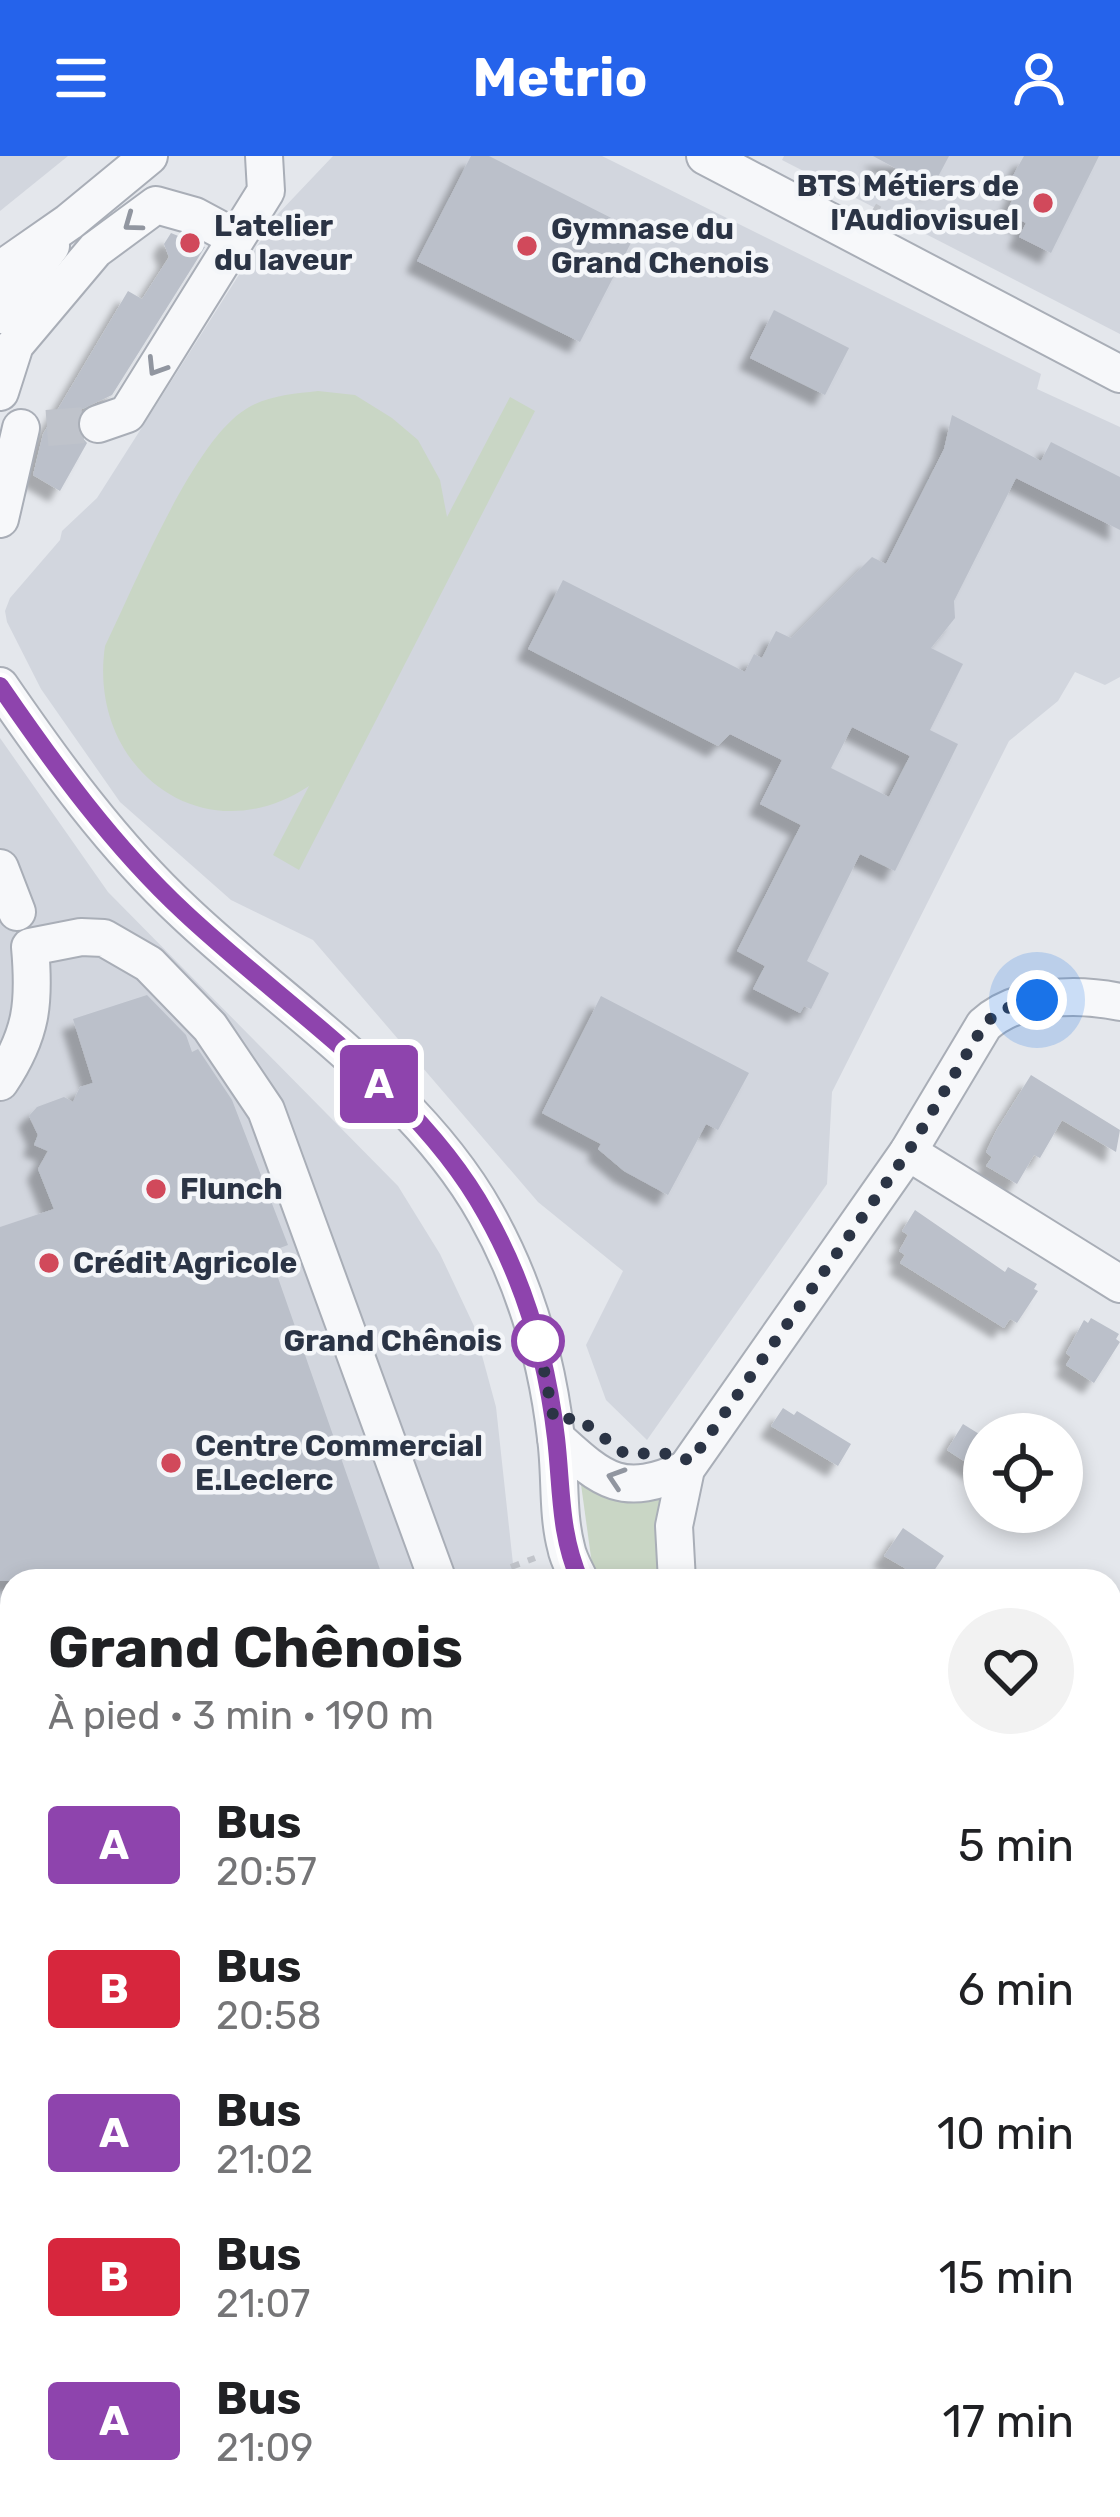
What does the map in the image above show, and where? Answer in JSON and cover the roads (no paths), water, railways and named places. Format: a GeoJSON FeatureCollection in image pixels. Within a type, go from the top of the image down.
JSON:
{"type":"FeatureCollection","features":[{"type":"Feature","properties":{"kind":"street"},"geometry":{"type":"LineString","coordinates":[[0,270],[69,222],[149,156]]}},
{"type":"Feature","properties":{"kind":"street"},"geometry":{"type":"LineString","coordinates":[[98,424],[127,414],[266,191],[264,156]]}},
{"type":"Feature","properties":{"kind":"street"},"geometry":{"type":"LineString","coordinates":[[705,156],[1120,374]]}},
{"type":"Feature","properties":{"kind":"street"},"geometry":{"type":"LineString","coordinates":[[0,392],[15,345],[95,250],[156,205],[195,216],[236,238]]}},
{"type":"Feature","properties":{"kind":"street"},"geometry":{"type":"LineString","coordinates":[[0,315],[69,222]]}},
{"type":"Feature","properties":{"kind":"street"},"geometry":{"type":"LineString","coordinates":[[0,519],[22,428]]}},
{"type":"Feature","properties":{"kind":"street"},"geometry":{"type":"LineString","coordinates":[[0,686],[96,817],[181,910],[394,1097],[442,1150],[485,1211],[518,1279],[537,1335],[556,1438],[562,1566]]}},
{"type":"Feature","properties":{"kind":"street"},"geometry":{"type":"LineString","coordinates":[[0,868],[17,912]]}},
{"type":"Feature","properties":{"kind":"street"},"geometry":{"type":"LineString","coordinates":[[0,1082],[30,1022],[34,994],[30,947],[104,938],[148,964],[210,1028],[266,1110],[433,1569]]}},
{"type":"Feature","properties":{"kind":"street"},"geometry":{"type":"LineString","coordinates":[[676,1569],[674,1526],[686,1469],[908,1152],[984,1025],[1000,1010],[1037,1000],[1095,997],[1120,1002]]}},
{"type":"Feature","properties":{"kind":"street"},"geometry":{"type":"LineString","coordinates":[[908,1152],[1120,1284]]}},
{"type":"Feature","properties":{"kind":"street"},"geometry":{"type":"LineString","coordinates":[[556,1438],[588,1468],[628,1485],[652,1485],[686,1469]]}},
{"type":"Feature","properties":{"kind":"tunnel"},"geometry":{"type":"LineString","coordinates":[[47,428],[98,424]]}},
{"type":"Feature","properties":{"kind":"place","name":"BTS Métiers de l'Audiovisuel"},"geometry":{"type":"Point","coordinates":[1043,203]}},
{"type":"Feature","properties":{"kind":"place","name":"L'atelier du laveur"},"geometry":{"type":"Point","coordinates":[190,243]}},
{"type":"Feature","properties":{"kind":"place","name":"Gymnase du Grand Chenois"},"geometry":{"type":"Point","coordinates":[527,246]}},
{"type":"Feature","properties":{"kind":"place","name":"Flunch"},"geometry":{"type":"Point","coordinates":[156,1189]}},
{"type":"Feature","properties":{"kind":"place","name":"Crédit Agricole"},"geometry":{"type":"Point","coordinates":[49,1263]}},
{"type":"Feature","properties":{"kind":"place","name":"Grand Chênois"},"geometry":{"type":"Point","coordinates":[538,1341]}},
{"type":"Feature","properties":{"kind":"place","name":"Centre Commercial E.Leclerc"},"geometry":{"type":"Point","coordinates":[171,1463]}}]}
